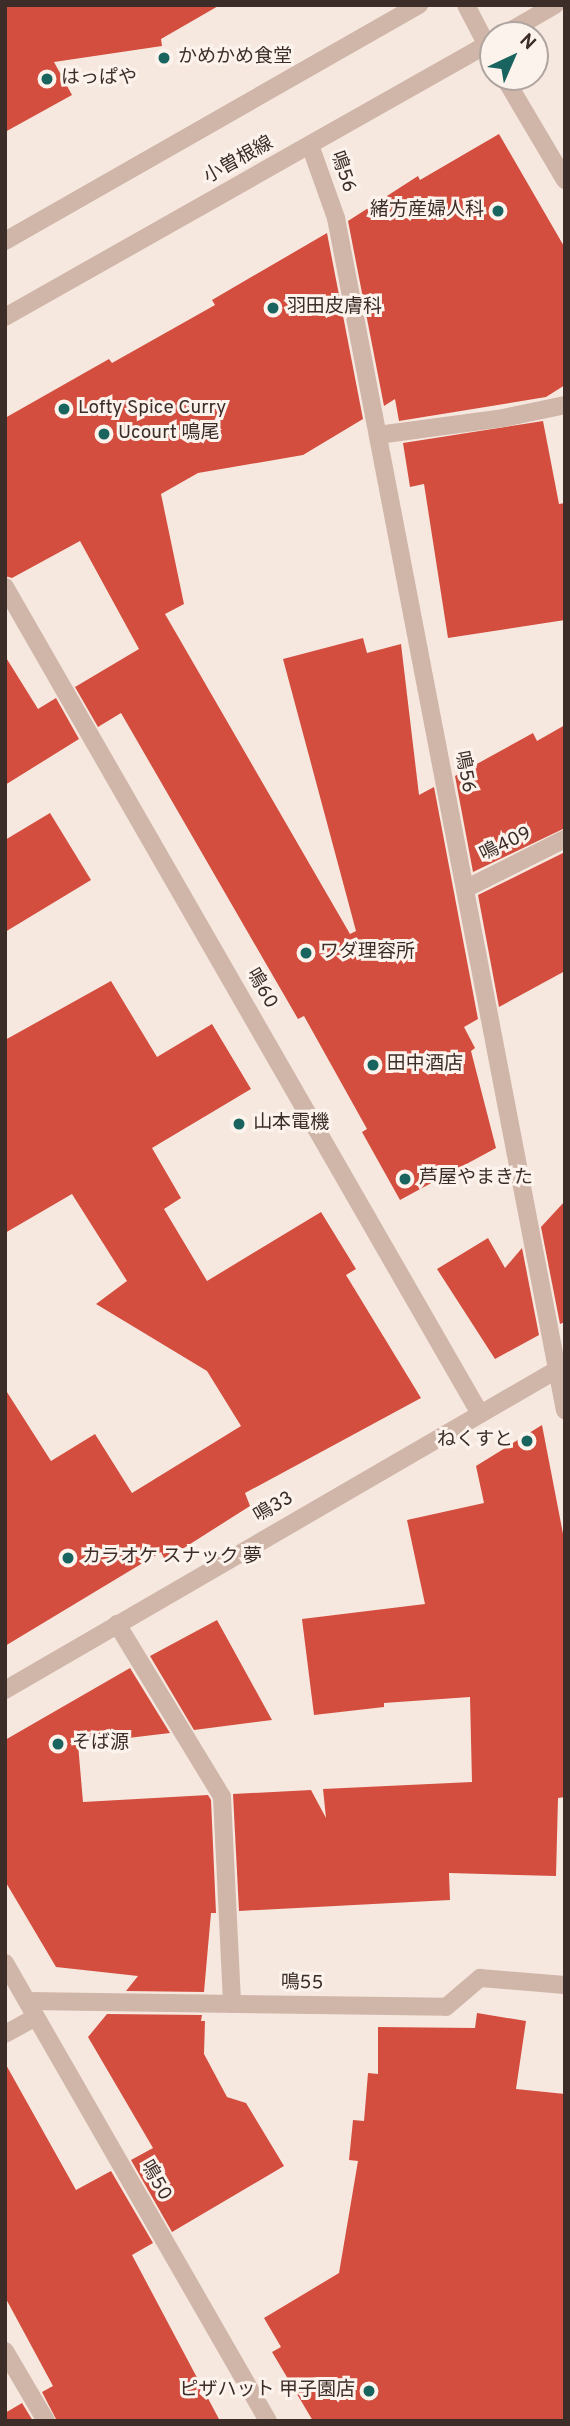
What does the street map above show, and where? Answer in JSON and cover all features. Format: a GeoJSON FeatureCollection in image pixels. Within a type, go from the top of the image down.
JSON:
{"type":"FeatureCollection","features":[{"type":"Feature","properties":{"kind":"street"},"geometry":{"type":"LineString","coordinates":[[5,241],[419,5]]}},
{"type":"Feature","properties":{"kind":"street"},"geometry":{"type":"LineString","coordinates":[[466,5],[479,27]]}},
{"type":"Feature","properties":{"kind":"street"},"geometry":{"type":"LineString","coordinates":[[527,21],[555,5]]}},
{"type":"Feature","properties":{"kind":"street","name":"小曽根線"},"geometry":{"type":"LineString","coordinates":[[5,317],[310,145],[479,54]]}},
{"type":"Feature","properties":{"kind":"street"},"geometry":{"type":"LineString","coordinates":[[513,91],[565,180]]}},
{"type":"Feature","properties":{"kind":"street","name":"鳴56"},"geometry":{"type":"LineString","coordinates":[[310,145],[336,218],[561,1367],[565,1410]]}},
{"type":"Feature","properties":{"kind":"street"},"geometry":{"type":"LineString","coordinates":[[378,435],[503,418],[565,405]]}},
{"type":"Feature","properties":{"kind":"street","name":"鳴60"},"geometry":{"type":"LineString","coordinates":[[5,587],[480,1412]]}},
{"type":"Feature","properties":{"kind":"street","name":"鳴409"},"geometry":{"type":"LineString","coordinates":[[466,889],[565,839]]}},
{"type":"Feature","properties":{"kind":"street","name":"鳴33"},"geometry":{"type":"LineString","coordinates":[[5,1690],[561,1367]]}},
{"type":"Feature","properties":{"kind":"street"},"geometry":{"type":"LineString","coordinates":[[117,1624],[222,1797],[232,2004]]}},
{"type":"Feature","properties":{"kind":"street","name":"鳴50"},"geometry":{"type":"LineString","coordinates":[[5,1963],[268,2421]]}},
{"type":"Feature","properties":{"kind":"street","name":"鳴55"},"geometry":{"type":"LineString","coordinates":[[32,2009],[232,2004],[446,2007],[481,1978],[565,1985]]}},
{"type":"Feature","properties":{"kind":"street"},"geometry":{"type":"LineString","coordinates":[[5,2035],[32,2009]]}},
{"type":"Feature","properties":{"kind":"street"},"geometry":{"type":"LineString","coordinates":[[5,2351],[46,2421]]}},
{"type":"Feature","properties":{"kind":"building"},"geometry":{"type":"Polygon","coordinates":[[[5,5],[220,5],[161,39],[162,46],[54,62],[72,95],[5,132],[5,5]]]}},
{"type":"Feature","properties":{"kind":"building"},"geometry":{"type":"Polygon","coordinates":[[[499,134],[565,248],[565,385],[546,397],[399,421],[395,399],[384,406],[348,221],[418,176],[420,180],[499,134]]]}},
{"type":"Feature","properties":{"kind":"building"},"geometry":{"type":"Polygon","coordinates":[[[327,233],[363,419],[303,455],[198,473],[161,494],[184,604],[165,614],[350,934],[356,931],[283,659],[363,638],[367,653],[401,644],[419,795],[434,787],[478,1019],[464,1027],[475,1048],[471,1051],[496,1148],[400,1200],[362,1132],[367,1129],[304,1016],[298,1019],[121,713],[98,727],[75,687],[139,649],[80,541],[12,578],[5,576],[5,418],[109,359],[112,363],[215,305],[212,300],[327,233]]]}},
{"type":"Feature","properties":{"kind":"building"},"geometry":{"type":"Polygon","coordinates":[[[543,421],[559,504],[565,503],[565,620],[448,638],[424,484],[410,487],[403,443],[543,421]]]}},
{"type":"Feature","properties":{"kind":"building"},"geometry":{"type":"Polygon","coordinates":[[[5,656],[38,709],[56,698],[79,739],[5,785],[5,656]]]}},
{"type":"Feature","properties":{"kind":"building"},"geometry":{"type":"Polygon","coordinates":[[[565,725],[565,828],[473,872],[455,776],[533,733],[537,741],[565,725]]]}},
{"type":"Feature","properties":{"kind":"building"},"geometry":{"type":"Polygon","coordinates":[[[50,813],[91,880],[5,932],[5,840],[50,813]]]}},
{"type":"Feature","properties":{"kind":"building"},"geometry":{"type":"Polygon","coordinates":[[[565,852],[565,971],[499,1007],[478,895],[565,852]]]}},
{"type":"Feature","properties":{"kind":"building"},"geometry":{"type":"Polygon","coordinates":[[[111,981],[157,1057],[212,1024],[251,1089],[152,1148],[181,1198],[164,1209],[207,1281],[321,1212],[356,1269],[346,1275],[421,1398],[245,1493],[250,1506],[165,1560],[161,1552],[5,1646],[5,1389],[51,1461],[95,1434],[132,1493],[241,1426],[207,1371],[96,1304],[127,1281],[72,1194],[5,1233],[5,1040],[111,981]]]}},
{"type":"Feature","properties":{"kind":"building"},"geometry":{"type":"Polygon","coordinates":[[[565,1201],[565,1322],[560,1324],[541,1227],[565,1201]]]}},
{"type":"Feature","properties":{"kind":"building"},"geometry":{"type":"Polygon","coordinates":[[[488,1238],[505,1268],[522,1248],[539,1335],[495,1359],[437,1269],[488,1238]]]}},
{"type":"Feature","properties":{"kind":"building"},"geometry":{"type":"Polygon","coordinates":[[[542,1425],[565,1544],[565,1797],[558,1798],[556,1876],[449,1873],[450,1900],[239,1911],[233,1794],[311,1790],[326,1818],[323,1789],[472,1782],[470,1697],[384,1703],[384,1707],[314,1715],[302,1619],[425,1604],[407,1520],[484,1503],[476,1466],[542,1425]]]}},
{"type":"Feature","properties":{"kind":"building"},"geometry":{"type":"Polygon","coordinates":[[[217,1620],[272,1720],[194,1730],[150,1656],[217,1620]]]}},
{"type":"Feature","properties":{"kind":"building"},"geometry":{"type":"Polygon","coordinates":[[[130,1668],[170,1733],[78,1744],[83,1802],[208,1795],[211,1800],[216,1913],[211,1913],[204,1992],[126,1991],[138,1976],[56,1967],[5,1881],[5,1740],[130,1668]]]}},
{"type":"Feature","properties":{"kind":"building"},"geometry":{"type":"Polygon","coordinates":[[[477,2013],[526,2021],[516,2089],[565,2094],[565,2421],[313,2421],[272,2352],[281,2347],[264,2318],[339,2273],[358,2161],[349,2160],[353,2120],[364,2121],[368,2073],[378,2074],[378,2027],[475,2028],[477,2013]]]}},
{"type":"Feature","properties":{"kind":"building"},"geometry":{"type":"Polygon","coordinates":[[[107,2014],[202,2015],[201,2021],[205,2021],[204,2054],[227,2097],[246,2103],[284,2166],[172,2232],[131,2160],[153,2148],[88,2037],[107,2014]]]}},
{"type":"Feature","properties":{"kind":"building"},"geometry":{"type":"Polygon","coordinates":[[[5,2063],[76,2190],[111,2171],[153,2243],[132,2255],[220,2421],[57,2421],[42,2392],[53,2386],[5,2297],[5,2063]]]}},
{"type":"Feature","properties":{"kind":"building"},"geometry":{"type":"Polygon","coordinates":[[[22,2403],[33,2421],[5,2421],[5,2413],[22,2403]]]}},
{"type":"Feature","properties":{"kind":"place","name":"かめかめ食堂"},"geometry":{"type":"Point","coordinates":[164,58]}},
{"type":"Feature","properties":{"kind":"place","name":"はっぱや"},"geometry":{"type":"Point","coordinates":[47,79]}},
{"type":"Feature","properties":{"kind":"place","name":"緒方産婦人科"},"geometry":{"type":"Point","coordinates":[498,211]}},
{"type":"Feature","properties":{"kind":"place","name":"羽田皮膚科"},"geometry":{"type":"Point","coordinates":[273,308]}},
{"type":"Feature","properties":{"kind":"place","name":"Lofty Spice Curry"},"geometry":{"type":"Point","coordinates":[64,409]}},
{"type":"Feature","properties":{"kind":"place","name":"Ucourt 鳴尾"},"geometry":{"type":"Point","coordinates":[104,434]}},
{"type":"Feature","properties":{"kind":"place","name":"ワダ理容所"},"geometry":{"type":"Point","coordinates":[306,953]}},
{"type":"Feature","properties":{"kind":"place","name":"田中酒店"},"geometry":{"type":"Point","coordinates":[373,1065]}},
{"type":"Feature","properties":{"kind":"place","name":"山本電機"},"geometry":{"type":"Point","coordinates":[239,1124]}},
{"type":"Feature","properties":{"kind":"place","name":"芦屋やまきた"},"geometry":{"type":"Point","coordinates":[405,1179]}},
{"type":"Feature","properties":{"kind":"place","name":"ねくすと"},"geometry":{"type":"Point","coordinates":[527,1441]}},
{"type":"Feature","properties":{"kind":"place","name":"カラオケ スナック 夢"},"geometry":{"type":"Point","coordinates":[68,1558]}},
{"type":"Feature","properties":{"kind":"place","name":"そば源"},"geometry":{"type":"Point","coordinates":[58,1744]}},
{"type":"Feature","properties":{"kind":"place","name":"ピザハット 甲子園店"},"geometry":{"type":"Point","coordinates":[369,2391]}}]}
